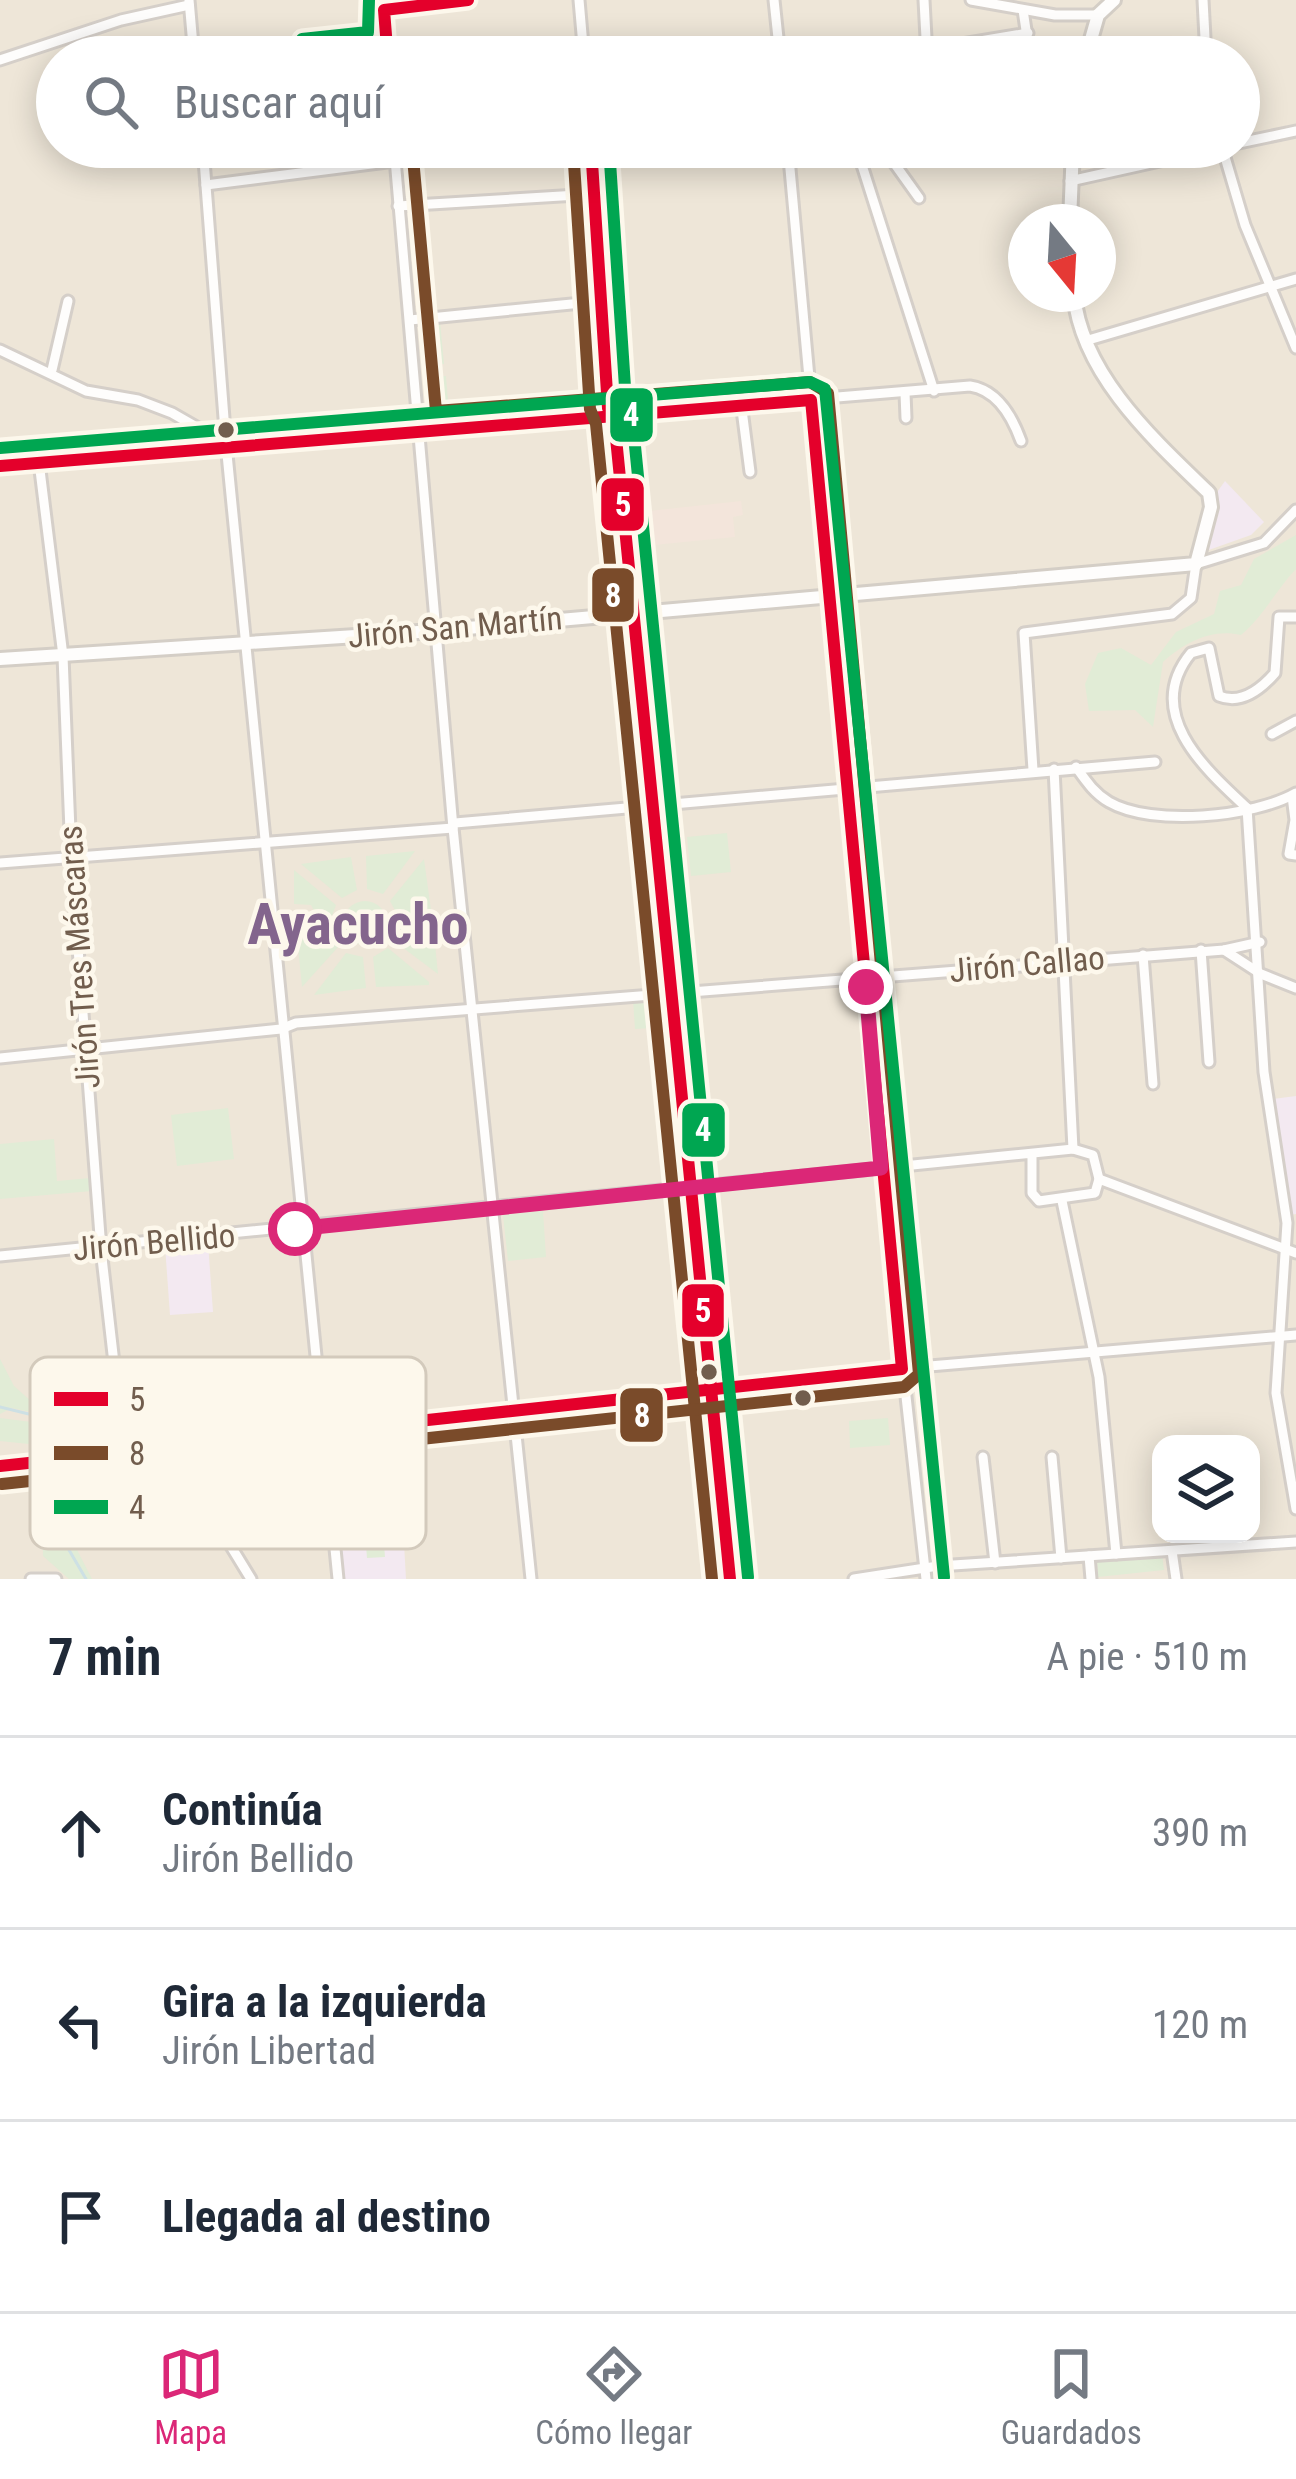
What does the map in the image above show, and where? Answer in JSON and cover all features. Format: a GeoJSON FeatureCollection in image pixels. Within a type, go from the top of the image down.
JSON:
{"type":"FeatureCollection","features":[{"type":"Feature","properties":{"kind":"street"},"geometry":{"type":"LineString","coordinates":[[386,36],[384,5],[468,0]]}},
{"type":"Feature","properties":{"kind":"street"},"geometry":{"type":"LineString","coordinates":[[579,0],[582,36]]}},
{"type":"Feature","properties":{"kind":"street"},"geometry":{"type":"LineString","coordinates":[[774,0],[778,36]]}},
{"type":"Feature","properties":{"kind":"street"},"geometry":{"type":"LineString","coordinates":[[924,0],[925,36]]}},
{"type":"Feature","properties":{"kind":"street"},"geometry":{"type":"LineString","coordinates":[[971,0],[1055,15],[1098,15]]}},
{"type":"Feature","properties":{"kind":"street"},"geometry":{"type":"LineString","coordinates":[[1055,15],[1060,0]]}},
{"type":"Feature","properties":{"kind":"street"},"geometry":{"type":"LineString","coordinates":[[1092,36],[1098,15],[1114,0]]}},
{"type":"Feature","properties":{"kind":"street"},"geometry":{"type":"LineString","coordinates":[[1203,0],[1205,36]]}},
{"type":"Feature","properties":{"kind":"street"},"geometry":{"type":"LineString","coordinates":[[73,36],[189,3],[192,36]]}},
{"type":"Feature","properties":{"kind":"street"},"geometry":{"type":"LineString","coordinates":[[1023,10],[1028,36]]}},
{"type":"Feature","properties":{"kind":"street"},"geometry":{"type":"LineString","coordinates":[[1013,36],[1028,33]]}},
{"type":"Feature","properties":{"kind":"street"},"geometry":{"type":"LineString","coordinates":[[0,60],[36,48]]}},
{"type":"Feature","properties":{"kind":"street"},"geometry":{"type":"LineString","coordinates":[[1260,138],[1296,130]]}},
{"type":"Feature","properties":{"kind":"street"},"geometry":{"type":"LineString","coordinates":[[205,168],[226,444],[269,842],[316,1357]]}},
{"type":"Feature","properties":{"kind":"street"},"geometry":{"type":"LineString","coordinates":[[206,185],[340,168]]}},
{"type":"Feature","properties":{"kind":"street"},"geometry":{"type":"LineString","coordinates":[[395,168],[471,1009],[531,1579]]}},
{"type":"Feature","properties":{"kind":"street"},"geometry":{"type":"LineString","coordinates":[[592,168],[611,414],[730,1579]]}},
{"type":"Feature","properties":{"kind":"street"},"geometry":{"type":"LineString","coordinates":[[790,168],[881,1168],[926,1574]]}},
{"type":"Feature","properties":{"kind":"street"},"geometry":{"type":"LineString","coordinates":[[863,168],[934,391]]}},
{"type":"Feature","properties":{"kind":"street"},"geometry":{"type":"LineString","coordinates":[[898,168],[919,198]]}},
{"type":"Feature","properties":{"kind":"street"},"geometry":{"type":"LineString","coordinates":[[1069,204],[1070,168]]}},
{"type":"Feature","properties":{"kind":"street"},"geometry":{"type":"LineString","coordinates":[[1068,181],[1127,168]]}},
{"type":"Feature","properties":{"kind":"street"},"geometry":{"type":"LineString","coordinates":[[1229,168],[1268,286],[1296,348]]}},
{"type":"Feature","properties":{"kind":"street"},"geometry":{"type":"LineString","coordinates":[[398,206],[594,194]]}},
{"type":"Feature","properties":{"kind":"street"},"geometry":{"type":"LineString","coordinates":[[1085,340],[1296,279]]}},
{"type":"Feature","properties":{"kind":"street"},"geometry":{"type":"LineString","coordinates":[[52,370],[68,301]]}},
{"type":"Feature","properties":{"kind":"street"},"geometry":{"type":"LineString","coordinates":[[410,320],[602,301]]}},
{"type":"Feature","properties":{"kind":"street"},"geometry":{"type":"LineString","coordinates":[[1033,770],[1024,633],[1172,614],[1191,598],[1211,507],[1209,493],[1145,430],[1085,340],[1078,312]]}},
{"type":"Feature","properties":{"kind":"street"},"geometry":{"type":"LineString","coordinates":[[0,350],[52,370],[86,391],[138,400],[172,413],[226,444]]}},
{"type":"Feature","properties":{"kind":"street"},"geometry":{"type":"LineString","coordinates":[[0,466],[970,386],[986,390],[1003,406],[1021,441]]}},
{"type":"Feature","properties":{"kind":"street"},"geometry":{"type":"LineString","coordinates":[[905,393],[906,418]]}},
{"type":"Feature","properties":{"kind":"street"},"geometry":{"type":"LineString","coordinates":[[741,403],[750,472]]}},
{"type":"Feature","properties":{"kind":"street","name":"Jirón Tres Máscaras"},"geometry":{"type":"LineString","coordinates":[[39,462],[62,656],[70,856],[113,1357]]}},
{"type":"Feature","properties":{"kind":"street"},"geometry":{"type":"LineString","coordinates":[[1196,564],[1264,543],[1296,510]]}},
{"type":"Feature","properties":{"kind":"street","name":"Jirón San Martín"},"geometry":{"type":"LineString","coordinates":[[0,659],[438,631],[632,610],[1196,564]]}},
{"type":"Feature","properties":{"kind":"street"},"geometry":{"type":"LineString","coordinates":[[1296,617],[1279,617],[1273,677],[1238,699],[1219,696],[1212,678],[1214,652],[1198,649],[1174,683],[1177,724],[1196,761],[1247,808],[1264,1072],[1292,1222],[1276,1336],[1276,1393],[1296,1509]]}},
{"type":"Feature","properties":{"kind":"street"},"geometry":{"type":"LineString","coordinates":[[1272,734],[1296,721]]}},
{"type":"Feature","properties":{"kind":"street"},"geometry":{"type":"LineString","coordinates":[[0,863],[1155,762]]}},
{"type":"Feature","properties":{"kind":"street"},"geometry":{"type":"LineString","coordinates":[[1076,767],[1112,804],[1147,815],[1247,808],[1294,795],[1288,854],[1296,854]]}},
{"type":"Feature","properties":{"kind":"street"},"geometry":{"type":"LineString","coordinates":[[1032,1154],[1032,1193],[1039,1201],[1095,1193],[1099,1179],[1093,1155],[1072,1150],[1060,962],[1061,839],[1054,769]]}},
{"type":"Feature","properties":{"kind":"street","name":"Jirón Callao"},"geometry":{"type":"LineString","coordinates":[[0,1058],[471,1009],[1224,950],[1259,942]]}},
{"type":"Feature","properties":{"kind":"street"},"geometry":{"type":"LineString","coordinates":[[1201,950],[1208,1062]]}},
{"type":"Feature","properties":{"kind":"street"},"geometry":{"type":"LineString","coordinates":[[1224,950],[1261,974],[1296,988]]}},
{"type":"Feature","properties":{"kind":"street"},"geometry":{"type":"LineString","coordinates":[[1143,955],[1153,1084]]}},
{"type":"Feature","properties":{"kind":"street","name":"Jirón Bellido"},"geometry":{"type":"LineString","coordinates":[[0,1256],[1072,1150]]}},
{"type":"Feature","properties":{"kind":"street"},"geometry":{"type":"LineString","coordinates":[[1099,1179],[1290,1251]]}},
{"type":"Feature","properties":{"kind":"street"},"geometry":{"type":"LineString","coordinates":[[1062,1201],[1094,1355],[1116,1554]]}},
{"type":"Feature","properties":{"kind":"street"},"geometry":{"type":"LineString","coordinates":[[426,1417],[1296,1335]]}},
{"type":"Feature","properties":{"kind":"street"},"geometry":{"type":"LineString","coordinates":[[982,1457],[995,1563]]}},
{"type":"Feature","properties":{"kind":"street"},"geometry":{"type":"LineString","coordinates":[[1052,1457],[1061,1558]]}},
{"type":"Feature","properties":{"kind":"street"},"geometry":{"type":"LineString","coordinates":[[0,1466],[30,1462]]}},
{"type":"Feature","properties":{"kind":"street"},"geometry":{"type":"LineString","coordinates":[[854,1579],[995,1563],[1296,1542]]}},
{"type":"Feature","properties":{"kind":"street"},"geometry":{"type":"LineString","coordinates":[[233,1549],[251,1579]]}},
{"type":"Feature","properties":{"kind":"street"},"geometry":{"type":"LineString","coordinates":[[335,1549],[338,1579]]}},
{"type":"Feature","properties":{"kind":"street"},"geometry":{"type":"LineString","coordinates":[[1172,1551],[1176,1579]]}},
{"type":"Feature","properties":{"kind":"street"},"geometry":{"type":"LineString","coordinates":[[1089,1556],[1090,1579]]}},
{"type":"Feature","properties":{"kind":"street"},"geometry":{"type":"LineString","coordinates":[[31,1579],[54,1578]]}},
{"type":"Feature","properties":{"kind":"shaded area"},"geometry":{"type":"Polygon","coordinates":[[[0,0],[1296,0],[1296,1579],[0,1579],[0,0]]]}},
{"type":"Feature","properties":{"kind":"shaded area"},"geometry":{"type":"Polygon","coordinates":[[[1225,481],[1264,522],[1251,535],[1203,552],[1215,495],[1225,481]]]}},
{"type":"Feature","properties":{"kind":"shaded area"},"geometry":{"type":"Polygon","coordinates":[[[741,501],[743,515],[733,517],[735,537],[633,547],[630,513],[741,501]]]}},
{"type":"Feature","properties":{"kind":"shaded area"},"geometry":{"type":"Polygon","coordinates":[[[1296,1096],[1296,1214],[1290,1215],[1273,1099],[1296,1096]]]}},
{"type":"Feature","properties":{"kind":"shaded area"},"geometry":{"type":"Polygon","coordinates":[[[208,1243],[213,1312],[170,1315],[165,1246],[208,1243]]]}},
{"type":"Feature","properties":{"kind":"shaded area"},"geometry":{"type":"Polygon","coordinates":[[[339,1549],[404,1549],[406,1579],[342,1579],[339,1549]]]}},
{"type":"Feature","properties":{"kind":"green space"},"geometry":{"type":"Polygon","coordinates":[[[440,321],[444,364],[429,365],[425,322],[440,321]]]}},
{"type":"Feature","properties":{"kind":"green space"},"geometry":{"type":"Polygon","coordinates":[[[446,376],[449,413],[433,414],[430,377],[446,376]]]}},
{"type":"Feature","properties":{"kind":"green space"},"geometry":{"type":"Polygon","coordinates":[[[1296,535],[1296,569],[1249,628],[1241,635],[1199,638],[1163,662],[1153,727],[1135,710],[1089,711],[1085,684],[1098,653],[1121,648],[1151,665],[1176,632],[1214,614],[1220,591],[1241,585],[1254,559],[1296,535]]]}},
{"type":"Feature","properties":{"kind":"green space"},"geometry":{"type":"Polygon","coordinates":[[[727,833],[731,872],[691,876],[687,837],[727,833]]]}},
{"type":"Feature","properties":{"kind":"green space"},"geometry":{"type":"Polygon","coordinates":[[[415,851],[383,894],[367,889],[366,856],[415,851]]]}},
{"type":"Feature","properties":{"kind":"green space"},"geometry":{"type":"Polygon","coordinates":[[[351,857],[357,890],[342,898],[301,864],[351,857]]]}},
{"type":"Feature","properties":{"kind":"green space"},"geometry":{"type":"Polygon","coordinates":[[[424,859],[431,910],[398,916],[390,901],[424,859]]]}},
{"type":"Feature","properties":{"kind":"green space"},"geometry":{"type":"Polygon","coordinates":[[[294,870],[336,905],[330,921],[320,922],[311,905],[294,904],[294,870]]]}},
{"type":"Feature","properties":{"kind":"green space"},"geometry":{"type":"Polygon","coordinates":[[[365,901],[381,907],[387,923],[381,939],[365,945],[349,939],[343,923],[349,907],[365,901]]]}},
{"type":"Feature","properties":{"kind":"green space"},"geometry":{"type":"Polygon","coordinates":[[[409,924],[417,942],[435,944],[438,974],[394,941],[399,925],[409,924]]]}},
{"type":"Feature","properties":{"kind":"green space"},"geometry":{"type":"Polygon","coordinates":[[[331,931],[339,946],[302,987],[297,937],[331,931]]]}},
{"type":"Feature","properties":{"kind":"green space"},"geometry":{"type":"Polygon","coordinates":[[[388,948],[429,985],[376,987],[373,957],[388,948]]]}},
{"type":"Feature","properties":{"kind":"green space"},"geometry":{"type":"Polygon","coordinates":[[[346,953],[363,957],[366,988],[314,995],[346,953]]]}},
{"type":"Feature","properties":{"kind":"green space"},"geometry":{"type":"Polygon","coordinates":[[[668,998],[671,1027],[635,1029],[633,1000],[668,998]]]}},
{"type":"Feature","properties":{"kind":"green space"},"geometry":{"type":"Polygon","coordinates":[[[228,1108],[234,1159],[177,1166],[171,1115],[228,1108]]]}},
{"type":"Feature","properties":{"kind":"green space"},"geometry":{"type":"Polygon","coordinates":[[[54,1139],[57,1181],[90,1178],[92,1191],[0,1199],[0,1144],[54,1139]]]}},
{"type":"Feature","properties":{"kind":"green space"},"geometry":{"type":"Polygon","coordinates":[[[543,1211],[546,1257],[508,1261],[503,1215],[543,1211]]]}},
{"type":"Feature","properties":{"kind":"green space"},"geometry":{"type":"Polygon","coordinates":[[[0,1359],[14,1386],[30,1400],[30,1412],[12,1408],[0,1414],[0,1359]]]}},
{"type":"Feature","properties":{"kind":"green space"},"geometry":{"type":"Polygon","coordinates":[[[0,1418],[30,1422],[29,1444],[0,1441],[0,1418]]]}},
{"type":"Feature","properties":{"kind":"green space"},"geometry":{"type":"Polygon","coordinates":[[[888,1418],[890,1445],[850,1448],[849,1421],[888,1418]]]}},
{"type":"Feature","properties":{"kind":"green space"},"geometry":{"type":"Polygon","coordinates":[[[43,1549],[77,1549],[92,1579],[69,1579],[43,1556],[43,1549]]]}},
{"type":"Feature","properties":{"kind":"green space"},"geometry":{"type":"Polygon","coordinates":[[[366,1549],[384,1549],[385,1557],[367,1558],[366,1549]]]}},
{"type":"Feature","properties":{"kind":"green space"},"geometry":{"type":"Polygon","coordinates":[[[1162,1553],[1164,1570],[1098,1577],[1097,1560],[1162,1553]]]}},
{"type":"Feature","properties":{"kind":"waterway"},"geometry":{"type":"LineString","coordinates":[[0,1407],[30,1414]]}},
{"type":"Feature","properties":{"kind":"waterway"},"geometry":{"type":"LineString","coordinates":[[68,1549],[86,1579]]}},
{"type":"Feature","properties":{"kind":"transit line","name":"4"},"geometry":{"type":"LineString","coordinates":[[330,36],[368,32],[369,0]]}},
{"type":"Feature","properties":{"kind":"transit line","name":"5"},"geometry":{"type":"LineString","coordinates":[[386,36],[384,10],[468,0]]}},
{"type":"Feature","properties":{"kind":"transit line","name":"8"},"geometry":{"type":"LineString","coordinates":[[414,168],[436,411],[810,382],[828,393],[919,1374],[904,1387],[426,1438]]}},
{"type":"Feature","properties":{"kind":"transit line","name":"8"},"geometry":{"type":"LineString","coordinates":[[574,168],[590,409],[596,424],[712,1579]]}},
{"type":"Feature","properties":{"kind":"transit line","name":"5"},"geometry":{"type":"LineString","coordinates":[[592,168],[608,408],[614,418],[730,1579]]}},
{"type":"Feature","properties":{"kind":"transit line","name":"4"},"geometry":{"type":"LineString","coordinates":[[610,168],[626,402],[632,416],[748,1577]]}},
{"type":"Feature","properties":{"kind":"transit line","name":"4"},"geometry":{"type":"LineString","coordinates":[[0,448],[810,382],[825,389],[944,1577]]}},
{"type":"Feature","properties":{"kind":"transit line","name":"5"},"geometry":{"type":"LineString","coordinates":[[0,466],[811,400],[902,1369],[426,1420]]}},
{"type":"Feature","properties":{"kind":"transit line","name":"5"},"geometry":{"type":"LineString","coordinates":[[0,1466],[30,1463]]}},
{"type":"Feature","properties":{"kind":"transit line","name":"8"},"geometry":{"type":"LineString","coordinates":[[2,1484],[30,1481]]}},
{"type":"Feature","properties":{"kind":"district","name":"Ayacucho"},"geometry":{"type":"Point","coordinates":[358,924]}},
{"type":"Feature","properties":{"kind":"route"},"geometry":{"type":"LineString","coordinates":[[295,1229],[881,1168],[866,987]]}}]}
